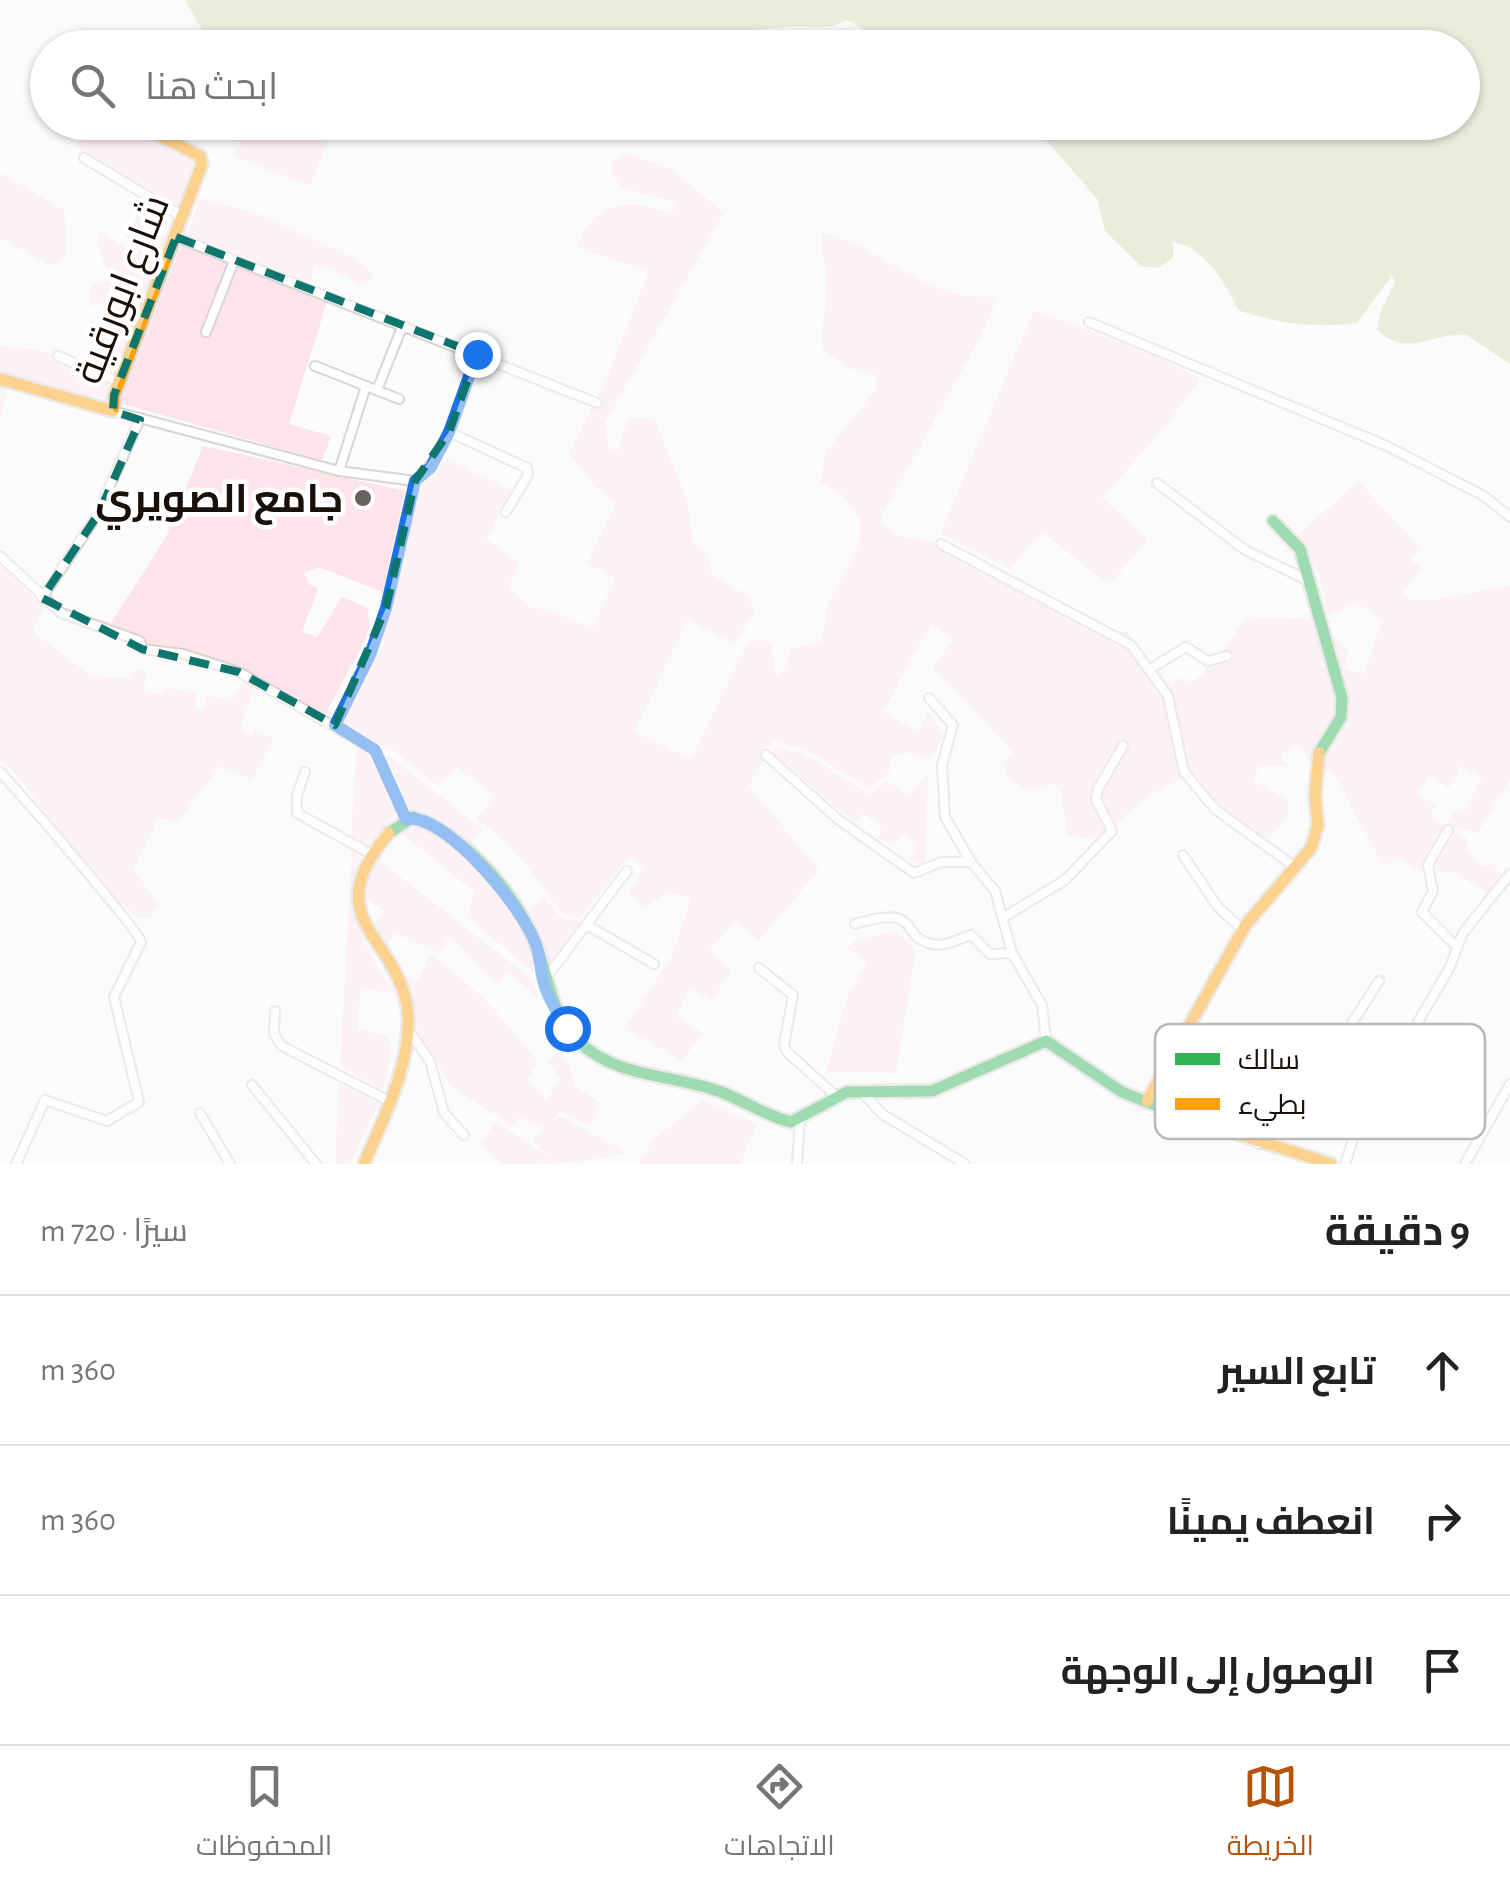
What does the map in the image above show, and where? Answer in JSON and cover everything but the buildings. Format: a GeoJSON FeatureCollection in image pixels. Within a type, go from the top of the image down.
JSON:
{"type":"FeatureCollection","features":[{"type":"Feature","properties":{"kind":"street","name":"شارع ابورقية"},"geometry":{"type":"LineString","coordinates":[[0,379],[113,411],[119,382],[176,238],[202,159],[166,140]]}},
{"type":"Feature","properties":{"kind":"street"},"geometry":{"type":"LineString","coordinates":[[84,158],[183,217]]}},
{"type":"Feature","properties":{"kind":"street"},"geometry":{"type":"LineString","coordinates":[[176,238],[598,404]]}},
{"type":"Feature","properties":{"kind":"street"},"geometry":{"type":"LineString","coordinates":[[206,332],[234,260]]}},
{"type":"Feature","properties":{"kind":"street"},"geometry":{"type":"LineString","coordinates":[[1088,322],[1387,446],[1484,496],[1510,517]]}},
{"type":"Feature","properties":{"kind":"street"},"geometry":{"type":"LineString","coordinates":[[377,390],[402,327]]}},
{"type":"Feature","properties":{"kind":"street"},"geometry":{"type":"LineString","coordinates":[[335,725],[370,655],[386,608],[415,481],[431,467],[449,432],[477,354]]}},
{"type":"Feature","properties":{"kind":"street"},"geometry":{"type":"LineString","coordinates":[[58,356],[119,382]]}},
{"type":"Feature","properties":{"kind":"street"},"geometry":{"type":"LineString","coordinates":[[315,366],[400,399]]}},
{"type":"Feature","properties":{"kind":"street"},"geometry":{"type":"LineString","coordinates":[[340,471],[366,386]]}},
{"type":"Feature","properties":{"kind":"street"},"geometry":{"type":"LineString","coordinates":[[113,411],[340,471],[415,481]]}},
{"type":"Feature","properties":{"kind":"street"},"geometry":{"type":"LineString","coordinates":[[42,598],[98,513],[140,420]]}},
{"type":"Feature","properties":{"kind":"street"},"geometry":{"type":"LineString","coordinates":[[449,432],[527,468],[528,475],[506,512]]}},
{"type":"Feature","properties":{"kind":"street"},"geometry":{"type":"LineString","coordinates":[[1156,483],[1245,550],[1309,581]]}},
{"type":"Feature","properties":{"kind":"street"},"geometry":{"type":"LineString","coordinates":[[1188,1024],[1243,930],[1312,848],[1318,825],[1319,752],[1342,710],[1332,655],[1300,549],[1273,521]]}},
{"type":"Feature","properties":{"kind":"street"},"geometry":{"type":"LineString","coordinates":[[941,544],[1131,645],[1168,696],[1184,772],[1215,809],[1295,867]]}},
{"type":"Feature","properties":{"kind":"street"},"geometry":{"type":"LineString","coordinates":[[0,556],[42,598],[90,626],[140,642],[142,649],[183,654],[239,672],[375,750],[406,819]]}},
{"type":"Feature","properties":{"kind":"street"},"geometry":{"type":"LineString","coordinates":[[1150,669],[1186,648],[1208,661],[1227,656]]}},
{"type":"Feature","properties":{"kind":"street"},"geometry":{"type":"LineString","coordinates":[[929,698],[953,725],[942,765],[946,817],[972,862],[995,891],[1012,953],[1042,1005],[1046,1040],[1086,1071],[1155,1104]]}},
{"type":"Feature","properties":{"kind":"street"},"geometry":{"type":"LineString","coordinates":[[1004,916],[1065,880],[1112,830],[1096,799],[1098,788],[1123,746]]}},
{"type":"Feature","properties":{"kind":"street"},"geometry":{"type":"LineString","coordinates":[[766,755],[839,820],[914,873],[942,862],[972,862]]}},
{"type":"Feature","properties":{"kind":"street"},"geometry":{"type":"LineString","coordinates":[[0,772],[104,897],[134,926],[141,942],[114,997],[139,1102],[107,1121],[44,1100],[16,1164]]}},
{"type":"Feature","properties":{"kind":"street"},"geometry":{"type":"LineString","coordinates":[[305,772],[296,813],[371,854]]}},
{"type":"Feature","properties":{"kind":"street"},"geometry":{"type":"LineString","coordinates":[[364,1164],[407,1027],[406,1001],[372,944],[361,910],[360,880],[371,854],[406,819]]}},
{"type":"Feature","properties":{"kind":"street"},"geometry":{"type":"LineString","coordinates":[[406,819],[428,821],[504,889],[535,941],[543,982],[567,1028],[594,1055],[666,1082],[720,1092],[780,1120],[800,1120],[834,1095],[860,1090],[932,1090],[1046,1040]]}},
{"type":"Feature","properties":{"kind":"street"},"geometry":{"type":"LineString","coordinates":[[1448,830],[1428,864],[1433,891],[1422,912],[1456,946]]}},
{"type":"Feature","properties":{"kind":"street"},"geometry":{"type":"LineString","coordinates":[[1183,855],[1218,907],[1243,930]]}},
{"type":"Feature","properties":{"kind":"street"},"geometry":{"type":"LineString","coordinates":[[543,982],[626,871]]}},
{"type":"Feature","properties":{"kind":"street"},"geometry":{"type":"LineString","coordinates":[[1417,1024],[1449,969],[1456,946],[1510,874]]}},
{"type":"Feature","properties":{"kind":"street"},"geometry":{"type":"LineString","coordinates":[[855,924],[898,917],[908,920],[920,938],[934,944],[971,936],[990,954],[1012,953]]}},
{"type":"Feature","properties":{"kind":"street"},"geometry":{"type":"LineString","coordinates":[[587,925],[654,964]]}},
{"type":"Feature","properties":{"kind":"street"},"geometry":{"type":"LineString","coordinates":[[758,968],[793,995],[784,1045],[787,1052],[834,1095]]}},
{"type":"Feature","properties":{"kind":"street"},"geometry":{"type":"LineString","coordinates":[[1351,1024],[1379,981]]}},
{"type":"Feature","properties":{"kind":"street"},"geometry":{"type":"LineString","coordinates":[[275,1011],[274,1034],[282,1046],[387,1100]]}},
{"type":"Feature","properties":{"kind":"street"},"geometry":{"type":"LineString","coordinates":[[407,1027],[430,1061],[444,1113],[464,1135]]}},
{"type":"Feature","properties":{"kind":"street"},"geometry":{"type":"LineString","coordinates":[[1148,1101],[1155,1081]]}},
{"type":"Feature","properties":{"kind":"street"},"geometry":{"type":"LineString","coordinates":[[1485,1128],[1510,1084]]}},
{"type":"Feature","properties":{"kind":"street"},"geometry":{"type":"LineString","coordinates":[[252,1085],[316,1164]]}},
{"type":"Feature","properties":{"kind":"street"},"geometry":{"type":"LineString","coordinates":[[860,1090],[882,1114],[965,1164]]}},
{"type":"Feature","properties":{"kind":"street"},"geometry":{"type":"LineString","coordinates":[[200,1113],[230,1164]]}},
{"type":"Feature","properties":{"kind":"street"},"geometry":{"type":"LineString","coordinates":[[797,1164],[800,1120]]}},
{"type":"Feature","properties":{"kind":"street"},"geometry":{"type":"LineString","coordinates":[[1245,1139],[1316,1163],[1331,1164]]}},
{"type":"Feature","properties":{"kind":"street"},"geometry":{"type":"LineString","coordinates":[[1258,1144],[1262,1139]]}},
{"type":"Feature","properties":{"kind":"street"},"geometry":{"type":"LineString","coordinates":[[1345,1164],[1353,1139]]}},
{"type":"Feature","properties":{"kind":"street"},"geometry":{"type":"LineString","coordinates":[[1465,1164],[1479,1139]]}},
{"type":"Feature","properties":{"kind":"highlighted area"},"geometry":{"type":"Polygon","coordinates":[[[176,237],[477,354],[449,432],[415,481],[386,608],[335,725],[239,672],[142,649],[49,605],[42,598],[99,513],[140,420],[113,411],[114,395],[176,237]]]}},
{"type":"Feature","properties":{"kind":"shaded area"},"geometry":{"type":"Polygon","coordinates":[[[185,0],[1510,0],[1510,364],[1467,335],[1410,344],[1399,343],[1377,330],[1380,313],[1395,282],[1392,275],[1357,323],[1311,325],[1238,310],[1213,267],[1185,245],[1173,242],[1173,258],[1158,268],[1141,266],[1105,231],[1098,200],[1046,140],[1480,140],[1480,30],[864,30],[847,20],[824,27],[755,30],[202,30],[185,0]]]}},
{"type":"Feature","properties":{"kind":"shaded area"},"geometry":{"type":"Polygon","coordinates":[[[77,140],[154,140],[194,161],[177,207],[80,151],[77,140]]]}},
{"type":"Feature","properties":{"kind":"shaded area"},"geometry":{"type":"Polygon","coordinates":[[[231,140],[327,143],[310,186],[231,155],[242,145],[231,140]]]}},
{"type":"Feature","properties":{"kind":"shaded area"},"geometry":{"type":"Polygon","coordinates":[[[626,154],[670,168],[724,213],[605,423],[609,449],[618,450],[628,418],[654,419],[687,499],[693,543],[707,555],[712,575],[747,595],[755,611],[735,643],[688,620],[634,732],[691,759],[745,648],[758,638],[771,643],[776,676],[784,671],[790,650],[821,641],[828,604],[859,544],[861,520],[843,495],[820,482],[826,452],[877,388],[875,374],[847,368],[822,348],[826,286],[823,233],[846,240],[951,292],[998,296],[981,336],[879,521],[900,536],[941,544],[1101,631],[1126,631],[1170,685],[1183,677],[1188,684],[1201,676],[1248,617],[1312,618],[1349,650],[1345,669],[1364,674],[1382,620],[1356,603],[1328,616],[1319,575],[1298,535],[1358,481],[1421,548],[1411,560],[1422,568],[1403,592],[1408,599],[1433,600],[1510,586],[1510,780],[1478,833],[1446,825],[1456,809],[1464,812],[1482,777],[1461,766],[1449,788],[1429,776],[1418,795],[1436,805],[1430,817],[1467,838],[1467,851],[1482,866],[1494,864],[1505,881],[1493,896],[1453,872],[1420,871],[1398,858],[1383,866],[1334,774],[1314,767],[1298,744],[1280,755],[1288,767],[1260,766],[1253,780],[1288,800],[1288,817],[1263,844],[1244,822],[1215,809],[1190,779],[1166,786],[1142,802],[1103,840],[1067,835],[1061,794],[1054,783],[1030,792],[1009,779],[1002,765],[1013,752],[933,667],[953,640],[931,624],[883,712],[919,732],[928,711],[944,736],[929,761],[906,752],[891,756],[890,771],[869,789],[808,750],[773,741],[749,786],[819,870],[759,941],[736,921],[710,950],[731,971],[712,1000],[689,988],[676,1016],[703,1033],[682,1061],[625,1028],[672,956],[691,899],[668,892],[645,907],[628,894],[645,867],[629,857],[580,918],[560,912],[523,861],[476,819],[495,795],[456,767],[438,786],[392,749],[340,728],[387,637],[370,655],[386,608],[412,494],[447,459],[513,491],[486,539],[519,563],[509,587],[532,608],[546,609],[592,628],[616,578],[587,564],[617,502],[596,488],[569,454],[609,372],[649,271],[578,248],[592,220],[602,212],[628,205],[672,213],[676,203],[623,188],[612,175],[612,162],[626,154]]]}},
{"type":"Feature","properties":{"kind":"shaded area"},"geometry":{"type":"Polygon","coordinates":[[[0,173],[64,210],[67,248],[61,262],[49,265],[0,238],[0,173]]]}},
{"type":"Feature","properties":{"kind":"shaded area"},"geometry":{"type":"Polygon","coordinates":[[[200,198],[258,214],[359,260],[372,272],[373,280],[362,285],[330,269],[314,267],[310,283],[187,235],[200,198]]]}},
{"type":"Feature","properties":{"kind":"shaded area"},"geometry":{"type":"Polygon","coordinates":[[[145,201],[159,209],[150,230],[170,239],[120,353],[97,344],[96,325],[109,301],[89,306],[91,286],[111,280],[97,245],[100,232],[138,254],[125,236],[145,201]]]}},
{"type":"Feature","properties":{"kind":"shaded area"},"geometry":{"type":"Polygon","coordinates":[[[181,245],[327,302],[289,424],[331,436],[322,461],[120,403],[181,245]]]}},
{"type":"Feature","properties":{"kind":"shaded area"},"geometry":{"type":"Polygon","coordinates":[[[1034,310],[1148,352],[1200,378],[1170,421],[1102,498],[1148,539],[1111,583],[1040,533],[1011,569],[940,534],[1034,310]]]}},
{"type":"Feature","properties":{"kind":"shaded area"},"geometry":{"type":"Polygon","coordinates":[[[0,345],[51,354],[54,348],[112,372],[104,397],[73,396],[18,377],[6,392],[0,421],[0,345]]]}},
{"type":"Feature","properties":{"kind":"shaded area"},"geometry":{"type":"Polygon","coordinates":[[[203,446],[405,491],[383,592],[319,567],[304,573],[309,584],[318,589],[302,631],[317,637],[342,597],[368,608],[370,625],[365,640],[325,715],[236,674],[192,659],[142,649],[139,641],[49,613],[74,612],[111,623],[166,537],[203,446]]]}},
{"type":"Feature","properties":{"kind":"shaded area"},"geometry":{"type":"Polygon","coordinates":[[[0,565],[44,607],[32,631],[91,676],[130,679],[133,670],[148,671],[143,691],[163,695],[165,688],[196,692],[195,709],[204,710],[206,696],[232,700],[244,681],[254,688],[240,729],[252,736],[255,730],[274,738],[252,780],[220,766],[178,822],[159,817],[133,869],[160,906],[150,918],[137,918],[104,885],[0,760],[0,565]]]}},
{"type":"Feature","properties":{"kind":"shaded area"},"geometry":{"type":"Polygon","coordinates":[[[357,744],[371,751],[397,812],[367,847],[351,835],[357,744]]]}},
{"type":"Feature","properties":{"kind":"shaded area"},"geometry":{"type":"Polygon","coordinates":[[[775,748],[803,753],[870,795],[887,781],[908,796],[928,774],[925,865],[909,861],[917,843],[904,835],[893,844],[880,839],[881,825],[862,813],[855,823],[774,754],[775,748]]]}},
{"type":"Feature","properties":{"kind":"shaded area"},"geometry":{"type":"Polygon","coordinates":[[[384,752],[482,829],[471,845],[444,823],[409,809],[384,752]]]}},
{"type":"Feature","properties":{"kind":"shaded area"},"geometry":{"type":"Polygon","coordinates":[[[411,822],[457,851],[505,900],[524,929],[536,975],[467,916],[474,892],[399,831],[411,822]]]}},
{"type":"Feature","properties":{"kind":"shaded area"},"geometry":{"type":"Polygon","coordinates":[[[352,851],[359,856],[351,910],[373,960],[395,993],[361,989],[357,1029],[388,1036],[391,1055],[383,1090],[340,1066],[352,851]]]}},
{"type":"Feature","properties":{"kind":"shaded area"},"geometry":{"type":"Polygon","coordinates":[[[375,857],[533,980],[539,999],[507,972],[496,983],[450,936],[439,953],[395,933],[385,947],[372,927],[385,911],[366,899],[365,878],[375,857]]]}},
{"type":"Feature","properties":{"kind":"shaded area"},"geometry":{"type":"Polygon","coordinates":[[[544,897],[560,917],[582,923],[547,969],[530,909],[544,897]]]}},
{"type":"Feature","properties":{"kind":"shaded area"},"geometry":{"type":"Polygon","coordinates":[[[896,931],[916,950],[896,1073],[826,1072],[847,997],[867,962],[847,948],[856,940],[896,931]]]}},
{"type":"Feature","properties":{"kind":"shaded area"},"geometry":{"type":"Polygon","coordinates":[[[431,955],[475,991],[527,1048],[538,1063],[527,1080],[546,1100],[561,1078],[548,1063],[557,1052],[569,1064],[575,1085],[601,1104],[591,1125],[560,1111],[551,1122],[561,1116],[626,1152],[581,1161],[503,1164],[480,1144],[496,1122],[550,1158],[532,1140],[544,1128],[520,1117],[512,1125],[452,1088],[419,1034],[399,971],[417,981],[431,955]]]}},
{"type":"Feature","properties":{"kind":"shaded area"},"geometry":{"type":"Polygon","coordinates":[[[339,1083],[379,1103],[350,1164],[335,1164],[339,1083]]]}},
{"type":"Feature","properties":{"kind":"shaded area"},"geometry":{"type":"Polygon","coordinates":[[[703,1100],[757,1124],[740,1164],[638,1164],[655,1138],[703,1100]]]}},
{"type":"Feature","properties":{"kind":"traffic: fast"},"geometry":{"type":"LineString","coordinates":[[1273,521],[1300,549],[1342,698],[1341,717],[1319,753]]}},
{"type":"Feature","properties":{"kind":"traffic: fast"},"geometry":{"type":"LineString","coordinates":[[389,833],[413,817],[454,839],[490,872],[530,932],[558,1011],[570,1032],[594,1054],[611,1063],[703,1086],[791,1122],[847,1092],[932,1091],[1046,1041],[1122,1092],[1155,1105]]}},
{"type":"Feature","properties":{"kind":"traffic: slow"},"geometry":{"type":"LineString","coordinates":[[0,379],[113,411],[114,395],[202,164],[200,156],[168,140]]}},
{"type":"Feature","properties":{"kind":"traffic: slow"},"geometry":{"type":"LineString","coordinates":[[1190,1024],[1245,926],[1311,848],[1318,825],[1315,796],[1319,753]]}},
{"type":"Feature","properties":{"kind":"traffic: slow"},"geometry":{"type":"LineString","coordinates":[[364,1164],[394,1091],[408,1034],[402,988],[360,909],[359,888],[368,863],[389,833]]}},
{"type":"Feature","properties":{"kind":"traffic: slow"},"geometry":{"type":"LineString","coordinates":[[1147,1101],[1155,1087]]}},
{"type":"Feature","properties":{"kind":"traffic: slow"},"geometry":{"type":"LineString","coordinates":[[1253,1139],[1331,1164]]}},
{"type":"Feature","properties":{"kind":"place","name":"جامع الصويري"},"geometry":{"type":"Point","coordinates":[363,498]}},
{"type":"Feature","properties":{"kind":"route"},"geometry":{"type":"LineString","coordinates":[[477,354],[449,432],[431,467],[415,481],[386,608],[370,655],[335,725],[375,750],[406,819],[428,821],[511,898],[535,941],[546,992],[567,1028]]}}]}
